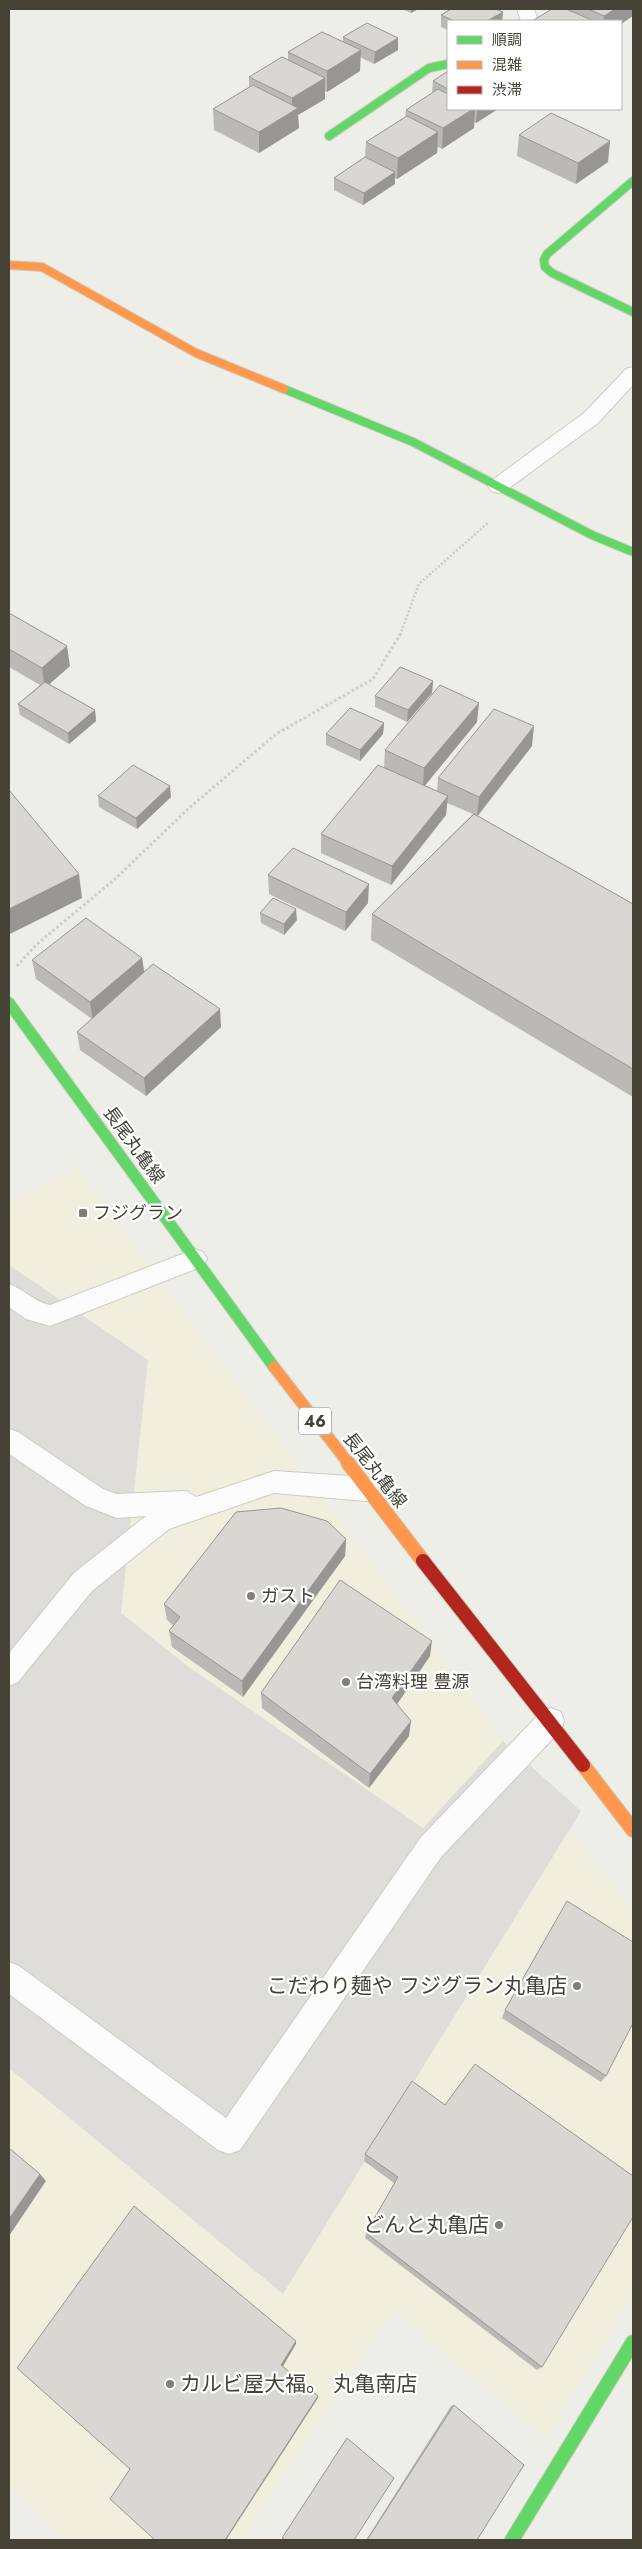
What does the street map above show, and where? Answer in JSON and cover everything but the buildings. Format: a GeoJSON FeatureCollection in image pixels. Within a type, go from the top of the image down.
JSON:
{"type":"FeatureCollection","features":[{"type":"Feature","properties":{"kind":"street"},"geometry":{"type":"LineString","coordinates":[[328,136],[428,68],[447,64]]}},
{"type":"Feature","properties":{"kind":"street"},"geometry":{"type":"LineString","coordinates":[[633,182],[547,254],[544,260],[545,267],[552,273],[633,312]]}},
{"type":"Feature","properties":{"kind":"street"},"geometry":{"type":"LineString","coordinates":[[9,265],[42,267],[196,353],[413,442],[592,535],[633,552]]}},
{"type":"Feature","properties":{"kind":"street"},"geometry":{"type":"LineString","coordinates":[[498,486],[591,418],[633,373]]}},
{"type":"Feature","properties":{"kind":"street","name":"長尾丸亀線"},"geometry":{"type":"LineString","coordinates":[[9,1003],[194,1259],[366,1489],[551,1721],[633,1830]]}},
{"type":"Feature","properties":{"kind":"street"},"geometry":{"type":"LineString","coordinates":[[512,2540],[633,2342]]}},
{"type":"Feature","properties":{"kind":"lane"},"geometry":{"type":"LineString","coordinates":[[9,1294],[34,1312],[50,1316],[194,1259]]}},
{"type":"Feature","properties":{"kind":"lane"},"geometry":{"type":"LineString","coordinates":[[9,1440],[95,1498],[117,1506],[218,1502]]}},
{"type":"Feature","properties":{"kind":"lane"},"geometry":{"type":"LineString","coordinates":[[9,1672],[83,1582],[161,1520],[274,1482],[366,1489]]}},
{"type":"Feature","properties":{"kind":"lane"},"geometry":{"type":"LineString","coordinates":[[9,1976],[229,2139],[431,1847],[551,1721]]}},
{"type":"Feature","properties":{"kind":"path"},"geometry":{"type":"LineString","coordinates":[[14,970],[36,945],[114,880],[188,809],[276,734],[373,678],[406,627],[419,584],[518,496]]}},
{"type":"Feature","properties":{"kind":"shaded area"},"geometry":{"type":"Polygon","coordinates":[[[78,1166],[120,1227],[633,1913],[633,2295],[546,2439],[393,2310],[241,2540],[64,2540],[9,2486],[9,1203],[78,1166]]]}},
{"type":"Feature","properties":{"kind":"shaded area"},"geometry":{"type":"Polygon","coordinates":[[[9,1265],[148,1360],[121,1613],[190,1668],[423,1828],[503,1741],[581,1811],[283,2294],[9,2068],[9,1265]]]}},
{"type":"Feature","properties":{"kind":"traffic: fast"},"geometry":{"type":"LineString","coordinates":[[329,136],[429,68],[447,64]]}},
{"type":"Feature","properties":{"kind":"traffic: fast"},"geometry":{"type":"LineString","coordinates":[[633,181],[547,254],[544,260],[545,267],[552,273],[633,312]]}},
{"type":"Feature","properties":{"kind":"traffic: fast"},"geometry":{"type":"LineString","coordinates":[[284,389],[413,442],[592,535],[633,552]]}},
{"type":"Feature","properties":{"kind":"traffic: fast"},"geometry":{"type":"LineString","coordinates":[[9,1003],[274,1367]]}},
{"type":"Feature","properties":{"kind":"traffic: fast"},"geometry":{"type":"LineString","coordinates":[[512,2540],[633,2342]]}},
{"type":"Feature","properties":{"kind":"traffic: slow"},"geometry":{"type":"LineString","coordinates":[[9,265],[42,267],[196,353],[284,389]]}},
{"type":"Feature","properties":{"kind":"traffic: slow"},"geometry":{"type":"LineString","coordinates":[[274,1367],[423,1561]]}},
{"type":"Feature","properties":{"kind":"traffic: slow"},"geometry":{"type":"LineString","coordinates":[[583,1765],[633,1830]]}},
{"type":"Feature","properties":{"kind":"traffic: jam"},"geometry":{"type":"LineString","coordinates":[[423,1561],[583,1765]]}},
{"type":"Feature","properties":{"kind":"place","name":"フジグラン"},"geometry":{"type":"Point","coordinates":[83,1213]}},
{"type":"Feature","properties":{"kind":"place","name":"ガスト"},"geometry":{"type":"Point","coordinates":[251,1596]}},
{"type":"Feature","properties":{"kind":"place","name":"台湾料理 豊源"},"geometry":{"type":"Point","coordinates":[346,1682]}},
{"type":"Feature","properties":{"kind":"place","name":"こだわり麺や フジグラン丸亀店"},"geometry":{"type":"Point","coordinates":[577,1986]}},
{"type":"Feature","properties":{"kind":"place","name":"どんと丸亀店"},"geometry":{"type":"Point","coordinates":[499,2225]}},
{"type":"Feature","properties":{"kind":"place","name":"カルビ屋大福。 丸亀南店"},"geometry":{"type":"Point","coordinates":[170,2384]}}]}
